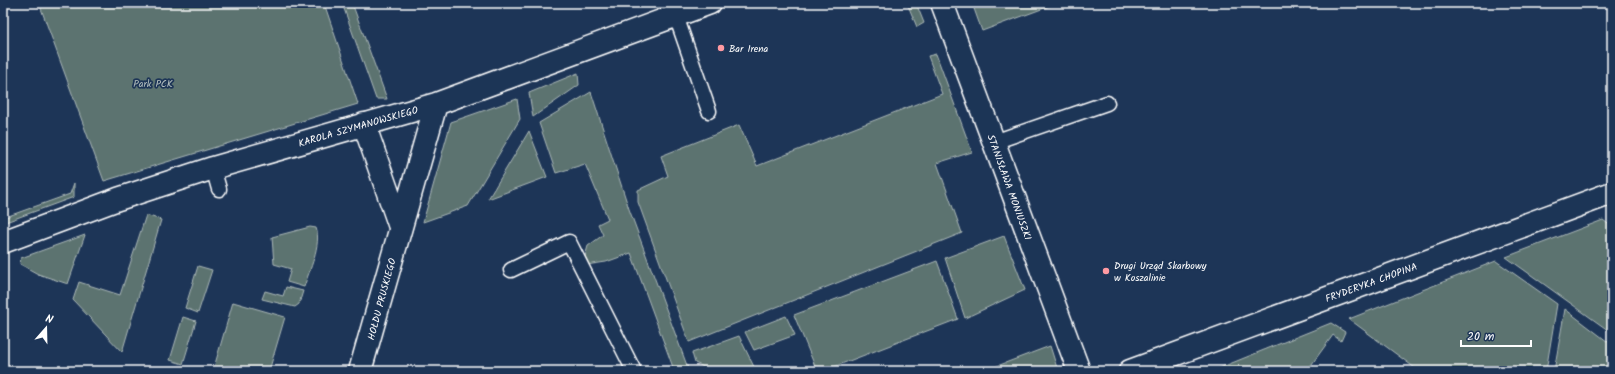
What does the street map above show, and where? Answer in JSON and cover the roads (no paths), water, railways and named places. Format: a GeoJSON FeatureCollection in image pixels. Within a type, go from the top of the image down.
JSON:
{"type":"FeatureCollection","features":[{"type":"Feature","properties":{"kind":"street","name":"KAROLA SZYMANOWSKIEGO"},"geometry":{"type":"LineString","coordinates":[[3,242],[118,199],[213,168],[436,104],[710,3]]}},
{"type":"Feature","properties":{"kind":"street","name":"STANISŁAWA MONIUSZKI"},"geometry":{"type":"LineString","coordinates":[[942,3],[1079,371]]}},
{"type":"Feature","properties":{"kind":"street","name":"HOŁDU PRUSKIEGO"},"geometry":{"type":"LineString","coordinates":[[360,371],[436,104]]}},
{"type":"Feature","properties":{"kind":"street"},"geometry":{"type":"LineString","coordinates":[[364,124],[400,227]]}},
{"type":"Feature","properties":{"kind":"street","name":"FRYDERYKA CHOPINA"},"geometry":{"type":"LineString","coordinates":[[1130,371],[1612,193]]}},
{"type":"Feature","properties":{"kind":"lane"},"geometry":{"type":"LineString","coordinates":[[676,16],[709,111]]}},
{"type":"Feature","properties":{"kind":"lane"},"geometry":{"type":"LineString","coordinates":[[994,142],[1107,103]]}},
{"type":"Feature","properties":{"kind":"lane"},"geometry":{"type":"LineString","coordinates":[[213,168],[219,189]]}},
{"type":"Feature","properties":{"kind":"lane"},"geometry":{"type":"LineString","coordinates":[[511,270],[569,242],[634,371]]}},
{"type":"Feature","properties":{"kind":"place","name":"Bar Irena"},"geometry":{"type":"Point","coordinates":[721,48]}},
{"type":"Feature","properties":{"kind":"place","name":"Drugi Urząd Skarbowy w Koszalinie"},"geometry":{"type":"Point","coordinates":[1106,271]}},
{"type":"Feature","properties":{"kind":"park label","name":"Park PCK"},"geometry":{"type":"Point","coordinates":[153,83]}}]}
